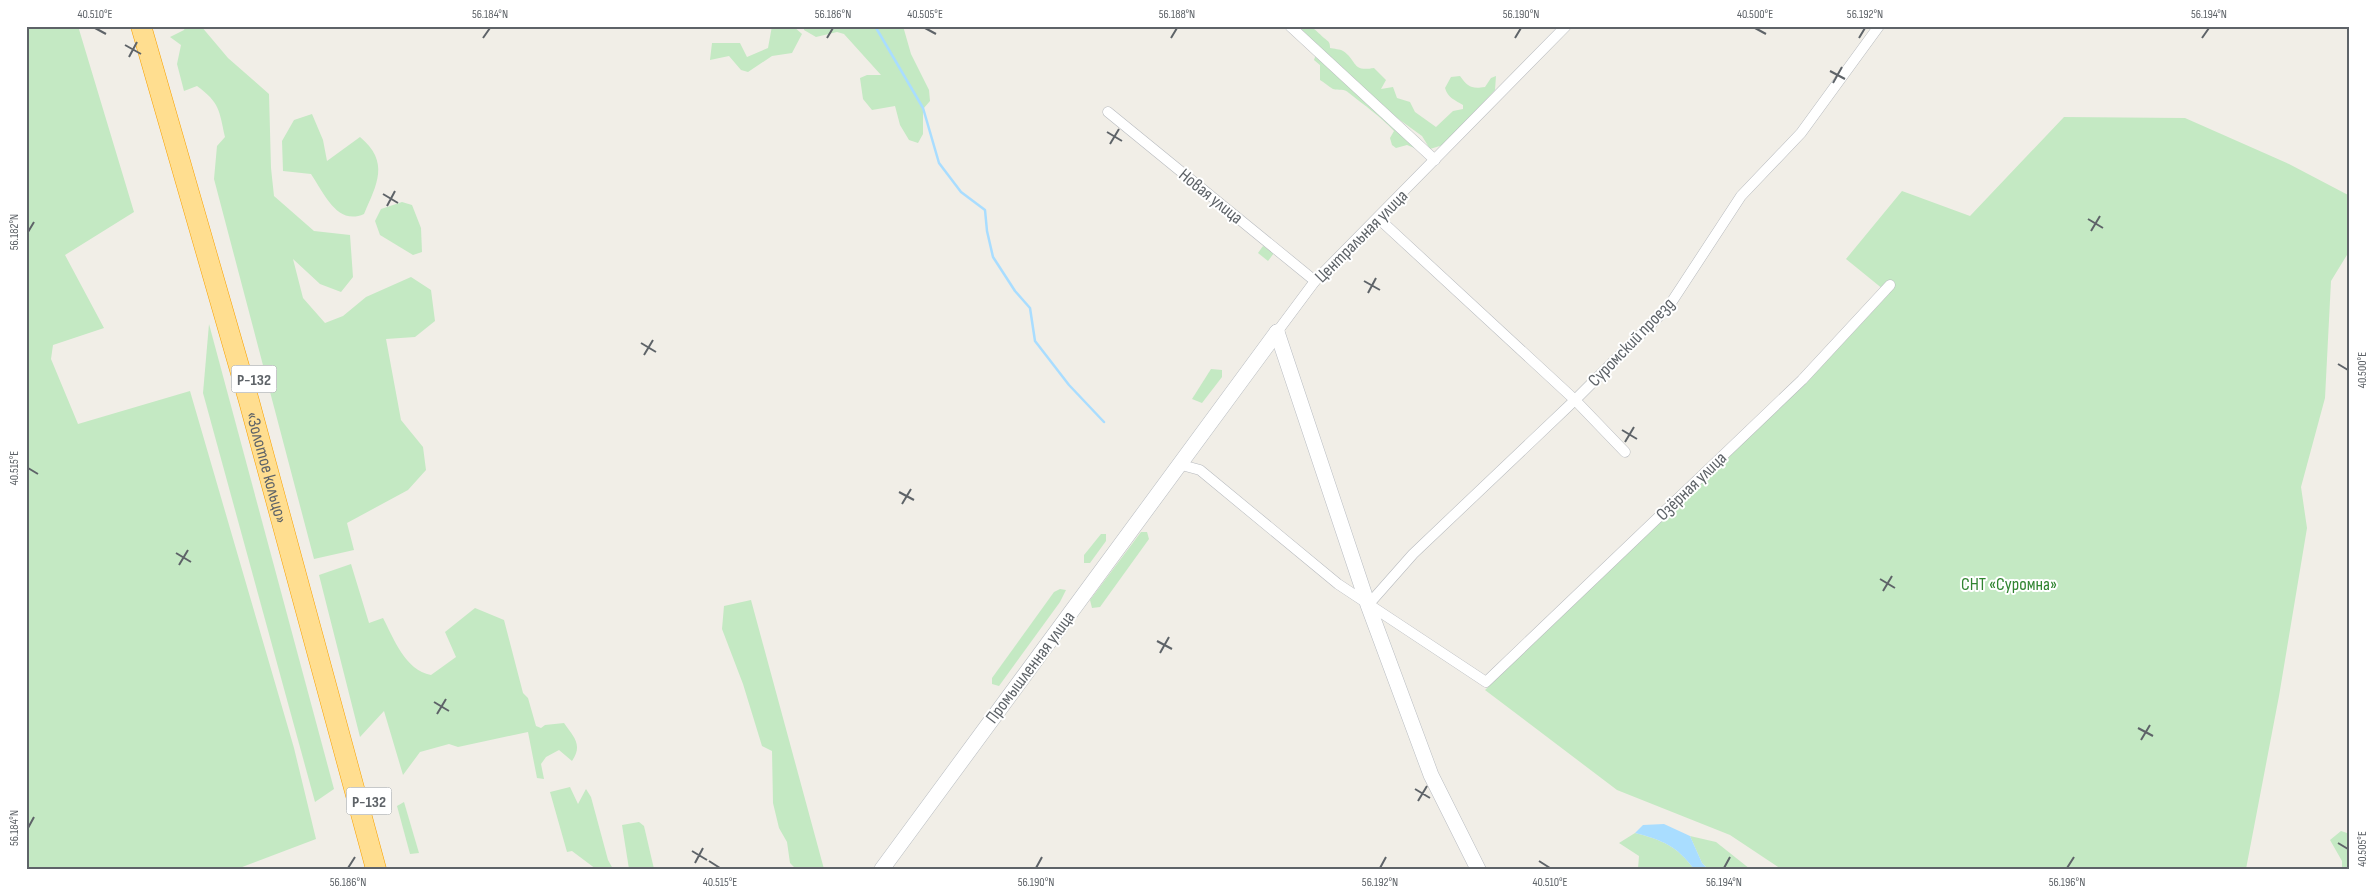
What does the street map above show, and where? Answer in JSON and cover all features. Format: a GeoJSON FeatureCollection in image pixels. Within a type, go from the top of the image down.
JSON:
{"type":"FeatureCollection","features":[{"type":"Feature","properties":{"kind":"highway","name":"«Золотое кольцо»"},"geometry":{"type":"LineString","coordinates":[[140,26],[345,734]]}},
{"type":"Feature","properties":{"kind":"highway","name":"«Золотое кольцо»"},"geometry":{"type":"LineString","coordinates":[[152,26],[260,397],[345,734]]}},
{"type":"Feature","properties":{"kind":"highway","name":"Р-132"},"geometry":{"type":"LineString","coordinates":[[345,734],[376,869]]}},
{"type":"Feature","properties":{"kind":"highway","name":"Р-132"},"geometry":{"type":"LineString","coordinates":[[345,734],[387,869]]}},
{"type":"Feature","properties":{"kind":"street"},"geometry":{"type":"LineString","coordinates":[[1290,26],[1435,160]]}},
{"type":"Feature","properties":{"kind":"street","name":"Центральная улица"},"geometry":{"type":"LineString","coordinates":[[1178,464],[1315,281],[1566,26]]}},
{"type":"Feature","properties":{"kind":"street","name":"Суромский проезд"},"geometry":{"type":"LineString","coordinates":[[1368,605],[1413,554],[1575,400],[1669,306],[1741,196],[1801,133],[1878,26]]}},
{"type":"Feature","properties":{"kind":"street","name":"Новая улица"},"geometry":{"type":"LineString","coordinates":[[1108,112],[1315,281]]}},
{"type":"Feature","properties":{"kind":"street"},"geometry":{"type":"LineString","coordinates":[[1378,218],[1575,400],[1625,452]]}},
{"type":"Feature","properties":{"kind":"street","name":"Озёрная улица"},"geometry":{"type":"LineString","coordinates":[[1368,605],[1486,682],[1802,380],[1890,285]]}},
{"type":"Feature","properties":{"kind":"street"},"geometry":{"type":"LineString","coordinates":[[1277,332],[1368,605],[1431,775],[1478,869]]}},
{"type":"Feature","properties":{"kind":"street"},"geometry":{"type":"LineString","coordinates":[[1178,464],[1200,470],[1331,578],[1368,605]]}},
{"type":"Feature","properties":{"kind":"street","name":"Промышленная улица"},"geometry":{"type":"LineString","coordinates":[[882,869],[1178,464]]}},
{"type":"Feature","properties":{"kind":"green space"},"geometry":{"type":"Polygon","coordinates":[[[26,26],[78,26],[134,212],[65,255],[104,328],[53,345],[51,359],[78,424],[190,391],[294,748],[316,839],[237,869],[26,869],[26,26]]]}},
{"type":"Feature","properties":{"kind":"green space"},"geometry":{"type":"Polygon","coordinates":[[[186,26],[201,26],[228,58],[269,94],[271,168],[274,196],[314,231],[350,235],[353,277],[341,292],[320,284],[293,259],[303,298],[325,323],[343,316],[366,297],[411,277],[431,290],[435,321],[415,337],[386,339],[401,420],[423,447],[426,470],[408,490],[347,523],[354,550],[314,559],[214,179],[217,146],[225,137],[220,113],[210,97],[197,86],[184,91],[177,64],[181,45],[170,37],[184,30],[186,26]]]}},
{"type":"Feature","properties":{"kind":"green space"},"geometry":{"type":"Polygon","coordinates":[[[772,26],[793,26],[802,34],[792,53],[772,56],[748,72],[741,70],[729,56],[710,60],[712,43],[740,43],[747,57],[768,48],[772,26]]]}},
{"type":"Feature","properties":{"kind":"green space"},"geometry":{"type":"Polygon","coordinates":[[[804,26],[903,26],[911,54],[929,90],[930,101],[923,109],[923,134],[918,143],[909,140],[900,125],[895,106],[872,110],[863,99],[860,78],[867,75],[881,75],[844,34],[837,32],[816,37],[804,30],[804,26]]]}},
{"type":"Feature","properties":{"kind":"green space"},"geometry":{"type":"Polygon","coordinates":[[[1297,26],[1307,26],[1315,30],[1329,42],[1330,48],[1343,51],[1358,67],[1374,68],[1386,80],[1381,89],[1393,87],[1397,98],[1410,102],[1415,112],[1436,127],[1453,111],[1463,109],[1463,105],[1446,91],[1445,88],[1451,77],[1460,76],[1468,85],[1476,88],[1485,87],[1491,78],[1496,76],[1495,90],[1443,145],[1430,149],[1422,136],[1393,115],[1297,26]]]}},
{"type":"Feature","properties":{"kind":"green space"},"geometry":{"type":"Polygon","coordinates":[[[1316,54],[1417,149],[1407,145],[1396,148],[1392,145],[1390,138],[1394,131],[1383,120],[1347,91],[1333,89],[1320,80],[1320,65],[1314,60],[1316,54]]]}},
{"type":"Feature","properties":{"kind":"green space"},"geometry":{"type":"Polygon","coordinates":[[[312,114],[323,140],[327,161],[360,137],[375,155],[378,164],[378,174],[373,193],[364,214],[355,217],[339,212],[326,198],[311,174],[283,171],[282,141],[294,120],[312,114]]]}},
{"type":"Feature","properties":{"kind":"green space","name":"СНТ «Суромна»"},"geometry":{"type":"Polygon","coordinates":[[[2064,117],[2185,118],[2289,164],[2350,196],[2350,250],[2331,281],[2325,398],[2301,487],[2307,528],[2279,696],[2246,869],[1781,869],[1730,835],[1617,790],[1485,690],[1808,381],[1889,294],[1846,259],[1902,191],[1970,216],[2064,117]]]}},
{"type":"Feature","properties":{"kind":"green space"},"geometry":{"type":"Polygon","coordinates":[[[402,202],[412,205],[421,228],[422,252],[413,255],[380,235],[375,221],[381,209],[402,202]]]}},
{"type":"Feature","properties":{"kind":"green space"},"geometry":{"type":"Polygon","coordinates":[[[1263,246],[1274,253],[1268,261],[1258,253],[1263,246]]]}},
{"type":"Feature","properties":{"kind":"green space"},"geometry":{"type":"Polygon","coordinates":[[[209,324],[334,789],[315,802],[203,393],[209,324]]]}},
{"type":"Feature","properties":{"kind":"green space"},"geometry":{"type":"Polygon","coordinates":[[[1211,369],[1222,370],[1222,377],[1202,403],[1192,399],[1211,369]]]}},
{"type":"Feature","properties":{"kind":"green space"},"geometry":{"type":"Polygon","coordinates":[[[1141,532],[1147,532],[1149,539],[1100,607],[1092,608],[1090,600],[1141,532]]]}},
{"type":"Feature","properties":{"kind":"green space"},"geometry":{"type":"Polygon","coordinates":[[[1101,534],[1106,534],[1106,541],[1090,563],[1084,563],[1084,555],[1101,534]]]}},
{"type":"Feature","properties":{"kind":"green space"},"geometry":{"type":"Polygon","coordinates":[[[351,564],[369,623],[383,618],[401,652],[414,667],[422,672],[431,675],[456,657],[445,632],[475,608],[504,620],[523,693],[528,698],[536,726],[541,728],[545,725],[564,723],[576,741],[577,750],[572,761],[559,750],[546,757],[541,764],[544,779],[537,778],[528,732],[458,747],[449,744],[420,752],[403,775],[384,711],[360,737],[319,575],[351,564]]]}},
{"type":"Feature","properties":{"kind":"green space"},"geometry":{"type":"Polygon","coordinates":[[[1060,589],[1066,590],[1060,602],[999,686],[992,684],[992,678],[1054,592],[1060,589]]]}},
{"type":"Feature","properties":{"kind":"green space"},"geometry":{"type":"Polygon","coordinates":[[[751,600],[824,869],[796,869],[790,863],[787,842],[779,828],[773,803],[772,751],[762,746],[743,684],[722,629],[724,606],[751,600]]]}},
{"type":"Feature","properties":{"kind":"green space"},"geometry":{"type":"Polygon","coordinates":[[[570,787],[578,804],[586,789],[591,797],[608,860],[613,869],[596,869],[572,851],[567,852],[550,792],[570,787]]]}},
{"type":"Feature","properties":{"kind":"green space"},"geometry":{"type":"Polygon","coordinates":[[[404,802],[419,853],[410,854],[397,806],[404,802]]]}},
{"type":"Feature","properties":{"kind":"green space"},"geometry":{"type":"Polygon","coordinates":[[[639,822],[644,826],[654,869],[629,869],[622,825],[639,822]]]}},
{"type":"Feature","properties":{"kind":"green space"},"geometry":{"type":"Polygon","coordinates":[[[2341,831],[2347,833],[2350,838],[2349,869],[2342,869],[2342,861],[2330,840],[2341,831]]]}},
{"type":"Feature","properties":{"kind":"green space"},"geometry":{"type":"Polygon","coordinates":[[[1635,833],[1653,838],[1675,849],[1694,869],[1638,869],[1639,856],[1619,843],[1635,833]]]}},
{"type":"Feature","properties":{"kind":"green space"},"geometry":{"type":"Polygon","coordinates":[[[1690,836],[1716,842],[1750,869],[1708,869],[1702,863],[1690,836]]]}},
{"type":"Feature","properties":{"kind":"water"},"geometry":{"type":"Polygon","coordinates":[[[1664,824],[1690,836],[1702,863],[1708,869],[1694,869],[1675,849],[1653,838],[1635,833],[1643,825],[1664,824]]]}},
{"type":"Feature","properties":{"kind":"waterway"},"geometry":{"type":"LineString","coordinates":[[875,26],[923,108],[939,163],[961,192],[985,210],[987,231],[993,257],[1015,291],[1030,308],[1035,341],[1069,385],[1104,422]]}}]}
